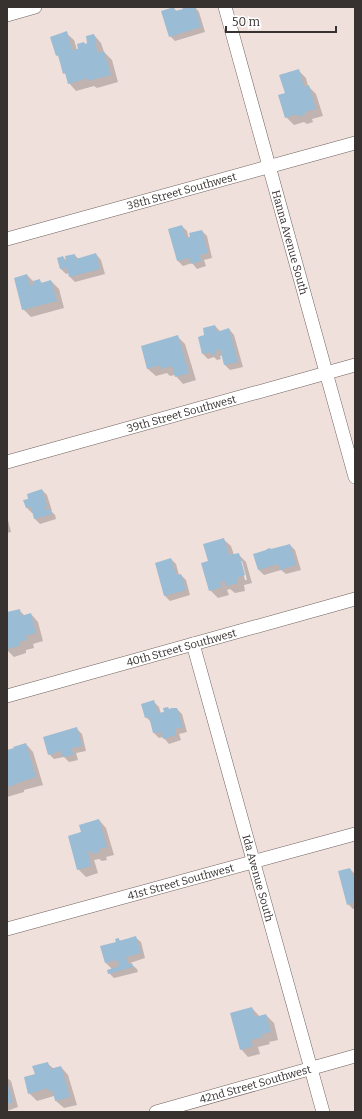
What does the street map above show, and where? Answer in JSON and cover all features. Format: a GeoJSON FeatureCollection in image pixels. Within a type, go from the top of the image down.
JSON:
{"type":"FeatureCollection","features":[{"type":"Feature","properties":{"kind":"street"},"geometry":{"type":"LineString","coordinates":[[7,15],[35,7]]}},
{"type":"Feature","properties":{"kind":"street","name":"Hanna Avenue South"},"geometry":{"type":"LineString","coordinates":[[225,7],[355,477]]}},
{"type":"Feature","properties":{"kind":"street","name":"38th Street Southwest"},"geometry":{"type":"LineString","coordinates":[[7,239],[355,143]]}},
{"type":"Feature","properties":{"kind":"street","name":"39th Street Southwest"},"geometry":{"type":"LineString","coordinates":[[7,462],[355,365]]}},
{"type":"Feature","properties":{"kind":"street","name":"40th Street Southwest"},"geometry":{"type":"LineString","coordinates":[[7,696],[355,599]]}},
{"type":"Feature","properties":{"kind":"street","name":"Ida Avenue South"},"geometry":{"type":"LineString","coordinates":[[193,644],[323,1112]]}},
{"type":"Feature","properties":{"kind":"street","name":"41st Street Southwest"},"geometry":{"type":"LineString","coordinates":[[7,929],[355,834]]}},
{"type":"Feature","properties":{"kind":"street","name":"42nd Street Southwest"},"geometry":{"type":"LineString","coordinates":[[156,1112],[355,1056]]}},
{"type":"Feature","properties":{"kind":"building"},"geometry":{"type":"Polygon","coordinates":[[[174,7],[175,11],[183,9],[182,7],[195,7],[201,27],[169,37],[161,11],[174,7]]]}},
{"type":"Feature","properties":{"kind":"building"},"geometry":{"type":"Polygon","coordinates":[[[67,31],[72,50],[78,49],[77,44],[84,42],[85,44],[87,43],[86,36],[94,34],[98,53],[104,51],[111,75],[88,81],[88,78],[68,84],[50,37],[67,31]]]}},
{"type":"Feature","properties":{"kind":"building"},"geometry":{"type":"Polygon","coordinates":[[[299,69],[304,87],[309,85],[316,109],[305,112],[306,114],[298,117],[297,114],[285,118],[278,95],[285,93],[279,75],[299,69]]]}},
{"type":"Feature","properties":{"kind":"building"},"geometry":{"type":"Polygon","coordinates":[[[182,225],[186,238],[190,237],[189,233],[202,230],[208,253],[200,255],[201,261],[191,264],[189,258],[177,261],[168,229],[182,225]]]}},
{"type":"Feature","properties":{"kind":"building"},"geometry":{"type":"Polygon","coordinates":[[[96,253],[100,269],[69,277],[67,268],[60,269],[57,258],[63,256],[65,262],[65,256],[75,254],[76,259],[96,253]]]}},
{"type":"Feature","properties":{"kind":"building"},"geometry":{"type":"Polygon","coordinates":[[[27,274],[30,286],[34,284],[33,281],[40,279],[41,283],[51,280],[57,301],[22,310],[14,278],[27,274]]]}},
{"type":"Feature","properties":{"kind":"building"},"geometry":{"type":"Polygon","coordinates":[[[215,325],[217,332],[229,328],[238,362],[224,365],[220,349],[215,351],[216,354],[211,355],[210,352],[202,354],[198,337],[204,335],[203,328],[215,325]]]}},
{"type":"Feature","properties":{"kind":"building"},"geometry":{"type":"Polygon","coordinates":[[[178,335],[189,373],[175,377],[172,366],[161,369],[160,365],[147,369],[141,346],[178,335]]]}},
{"type":"Feature","properties":{"kind":"building"},"geometry":{"type":"Polygon","coordinates":[[[42,489],[47,506],[45,506],[46,510],[50,509],[52,514],[34,519],[31,507],[26,508],[23,500],[28,499],[27,494],[42,489]]]}},
{"type":"Feature","properties":{"kind":"building"},"geometry":{"type":"Polygon","coordinates":[[[224,538],[229,555],[239,553],[245,575],[237,578],[238,583],[226,586],[225,581],[220,582],[222,587],[209,591],[201,563],[208,561],[203,544],[224,538]]]}},
{"type":"Feature","properties":{"kind":"building"},"geometry":{"type":"Polygon","coordinates":[[[290,544],[296,565],[280,570],[278,564],[258,570],[253,554],[270,548],[290,544]]]}},
{"type":"Feature","properties":{"kind":"building"},"geometry":{"type":"Polygon","coordinates":[[[171,558],[176,575],[181,574],[186,590],[164,596],[155,563],[171,558]]]}},
{"type":"Feature","properties":{"kind":"building"},"geometry":{"type":"Polygon","coordinates":[[[20,609],[21,616],[31,613],[36,633],[26,636],[27,640],[19,642],[20,646],[7,649],[7,612],[20,609]]]}},
{"type":"Feature","properties":{"kind":"building"},"geometry":{"type":"Polygon","coordinates":[[[154,700],[158,713],[164,712],[163,708],[168,707],[169,710],[171,708],[177,708],[183,727],[175,729],[176,735],[163,739],[161,732],[153,733],[149,717],[145,718],[141,704],[154,700]]]}},
{"type":"Feature","properties":{"kind":"building"},"geometry":{"type":"Polygon","coordinates":[[[77,727],[82,746],[72,748],[73,755],[63,757],[61,751],[48,755],[43,737],[77,727]]]}},
{"type":"Feature","properties":{"kind":"building"},"geometry":{"type":"Polygon","coordinates":[[[26,743],[36,777],[7,787],[7,750],[26,743]]]}},
{"type":"Feature","properties":{"kind":"building"},"geometry":{"type":"Polygon","coordinates":[[[99,819],[107,847],[99,849],[100,852],[93,854],[92,851],[88,852],[91,866],[77,870],[68,836],[81,832],[79,825],[99,819]]]}},
{"type":"Feature","properties":{"kind":"building"},"geometry":{"type":"Polygon","coordinates":[[[350,868],[355,882],[355,902],[347,905],[338,871],[350,868]]]}},
{"type":"Feature","properties":{"kind":"building"},"geometry":{"type":"Polygon","coordinates":[[[136,936],[141,953],[126,957],[128,964],[132,963],[133,967],[108,974],[107,970],[119,966],[117,960],[105,963],[100,946],[116,942],[115,939],[119,938],[119,941],[136,936]]]}},
{"type":"Feature","properties":{"kind":"building"},"geometry":{"type":"Polygon","coordinates":[[[252,1007],[255,1017],[266,1014],[271,1032],[262,1034],[263,1037],[251,1040],[253,1046],[240,1050],[230,1013],[252,1007]]]}},
{"type":"Feature","properties":{"kind":"building"},"geometry":{"type":"Polygon","coordinates":[[[48,1062],[50,1069],[61,1066],[70,1097],[55,1101],[53,1091],[49,1092],[48,1088],[28,1094],[24,1077],[35,1074],[32,1066],[48,1062]]]}},
{"type":"Feature","properties":{"kind":"building"},"geometry":{"type":"Polygon","coordinates":[[[7,1081],[13,1102],[7,1104],[7,1081]]]}}]}
